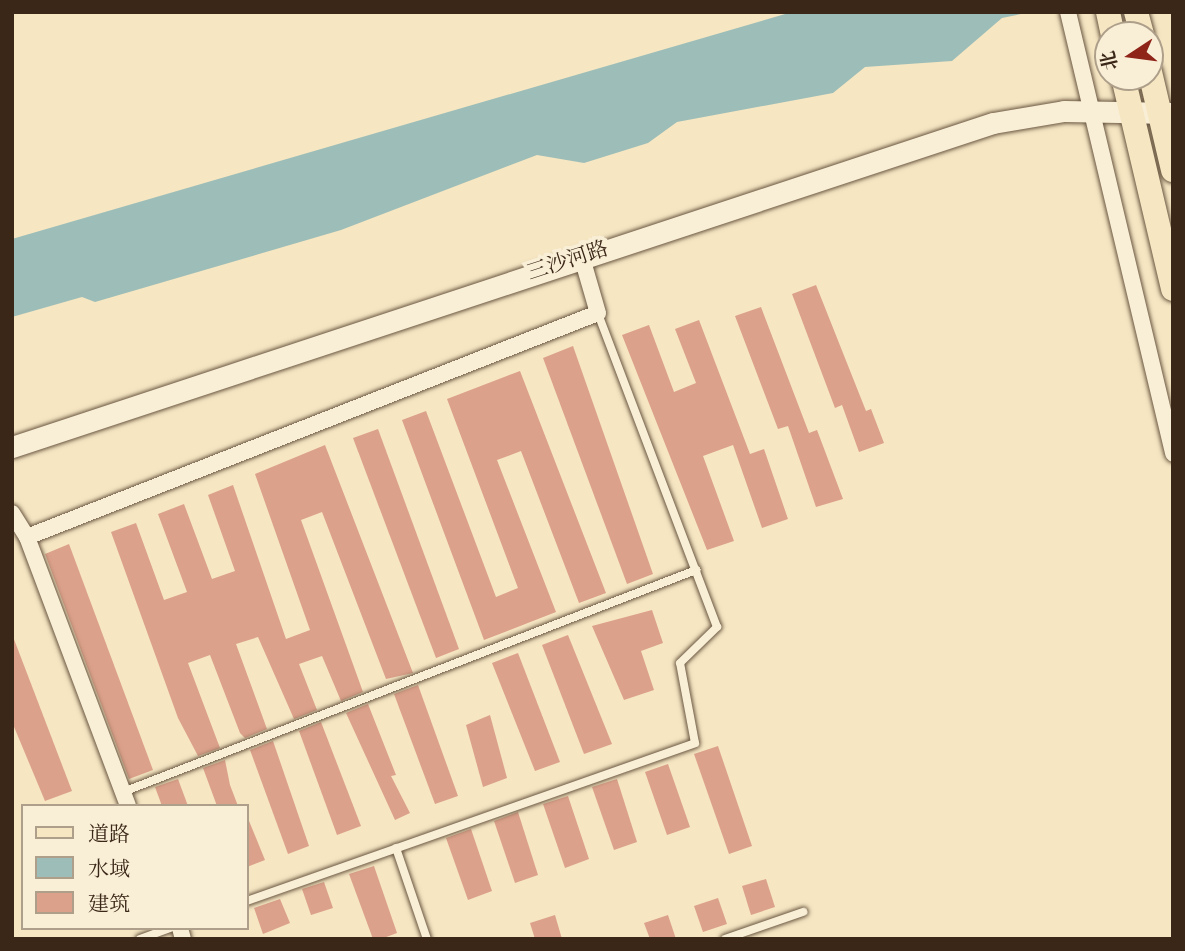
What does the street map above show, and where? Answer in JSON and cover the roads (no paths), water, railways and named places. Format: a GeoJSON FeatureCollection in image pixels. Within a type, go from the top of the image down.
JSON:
{"type":"FeatureCollection","features":[{"type":"Feature","properties":{"kind":"main road"},"geometry":{"type":"LineString","coordinates":[[1126,91],[1173,289]]}},
{"type":"Feature","properties":{"kind":"main road"},"geometry":{"type":"LineString","coordinates":[[1158,91],[1166,112],[1173,170]]}},
{"type":"Feature","properties":{"kind":"street"},"geometry":{"type":"LineString","coordinates":[[1068,12],[1173,454]]}},
{"type":"Feature","properties":{"kind":"street","name":"三沙河路"},"geometry":{"type":"LineString","coordinates":[[12,447],[993,123],[1093,109],[1166,112]]}},
{"type":"Feature","properties":{"kind":"street"},"geometry":{"type":"LineString","coordinates":[[27,537],[598,313],[582,258]]}},
{"type":"Feature","properties":{"kind":"street"},"geometry":{"type":"LineString","coordinates":[[12,513],[27,537],[125,799]]}},
{"type":"Feature","properties":{"kind":"lane"},"geometry":{"type":"LineString","coordinates":[[248,901],[695,743],[680,663],[717,627],[598,313]]}},
{"type":"Feature","properties":{"kind":"lane"},"geometry":{"type":"LineString","coordinates":[[125,799],[696,570]]}},
{"type":"Feature","properties":{"kind":"lane"},"geometry":{"type":"LineString","coordinates":[[396,848],[427,939]]}},
{"type":"Feature","properties":{"kind":"lane"},"geometry":{"type":"LineString","coordinates":[[725,939],[803,912]]}},
{"type":"Feature","properties":{"kind":"lane"},"geometry":{"type":"LineString","coordinates":[[140,939],[165,930]]}},
{"type":"Feature","properties":{"kind":"water"},"geometry":{"type":"Polygon","coordinates":[[[792,12],[1031,12],[1002,18],[952,61],[865,67],[833,93],[677,122],[648,143],[584,163],[537,155],[341,230],[95,302],[82,297],[12,317],[12,239],[792,12]]]}}]}
